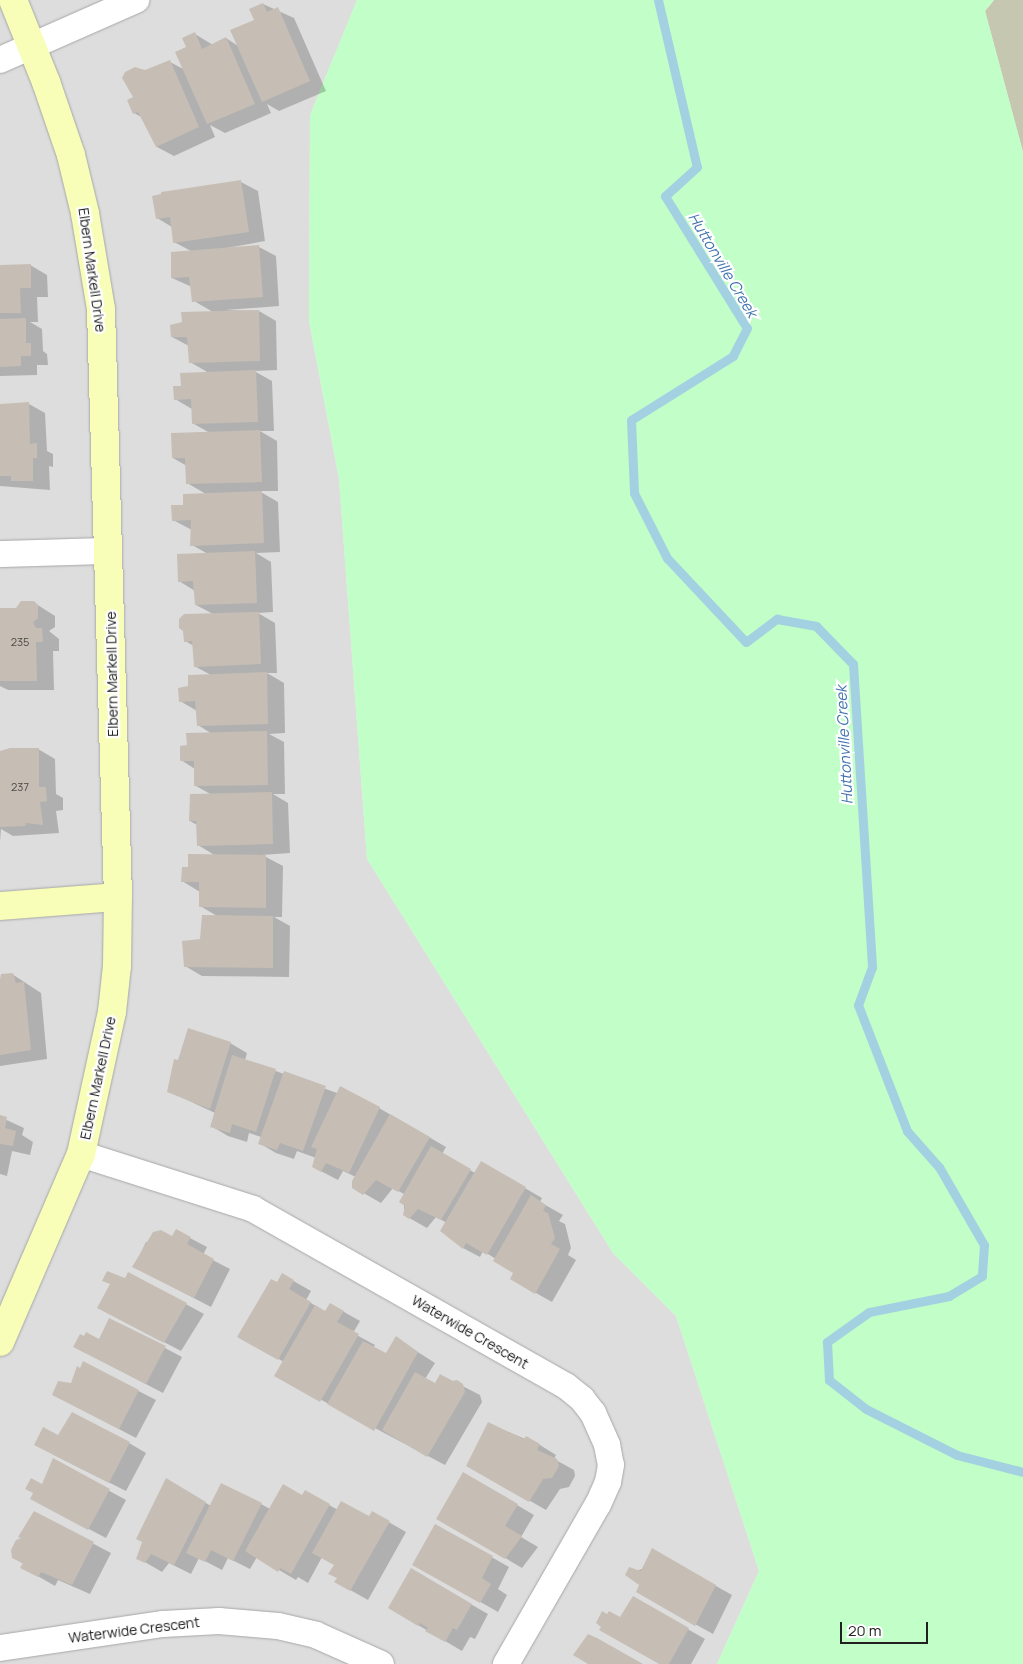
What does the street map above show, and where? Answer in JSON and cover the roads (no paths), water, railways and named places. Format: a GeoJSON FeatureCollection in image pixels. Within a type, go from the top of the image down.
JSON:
{"type":"FeatureCollection","features":[{"type":"Feature","properties":{"kind":"street","name":"Elbern Markell Drive"},"geometry":{"type":"LineString","coordinates":[[0,1342],[47,1241],[81,1154],[112,1012],[117,966],[118,897],[103,346],[95,268],[71,155],[33,46],[13,0]]}},
{"type":"Feature","properties":{"kind":"street"},"geometry":{"type":"LineString","coordinates":[[0,60],[136,0]]}},
{"type":"Feature","properties":{"kind":"street"},"geometry":{"type":"LineString","coordinates":[[0,554],[109,551]]}},
{"type":"Feature","properties":{"kind":"street"},"geometry":{"type":"LineString","coordinates":[[0,906],[118,897]]}},
{"type":"Feature","properties":{"kind":"street","name":"Waterwide Crescent"},"geometry":{"type":"LineString","coordinates":[[81,1154],[253,1209],[566,1386],[582,1399],[593,1413],[607,1444],[611,1465],[608,1482],[598,1504],[506,1664]]}},
{"type":"Feature","properties":{"kind":"street","name":"Waterwide Crescent"},"geometry":{"type":"LineString","coordinates":[[0,1648],[163,1624],[220,1621],[278,1626],[316,1635],[357,1650],[381,1664]]}},
{"type":"Feature","properties":{"kind":"waterway","name":"Huttonville Creek"},"geometry":{"type":"LineString","coordinates":[[658,0],[697,167],[665,196],[747,328],[733,356],[631,420],[634,493],[667,558],[746,642],[777,619],[816,626],[853,664],[872,967],[858,1005],[907,1131],[939,1167],[984,1245],[982,1276],[949,1296],[869,1312],[827,1342],[829,1380],[866,1409],[957,1455],[1023,1472]]}}]}
